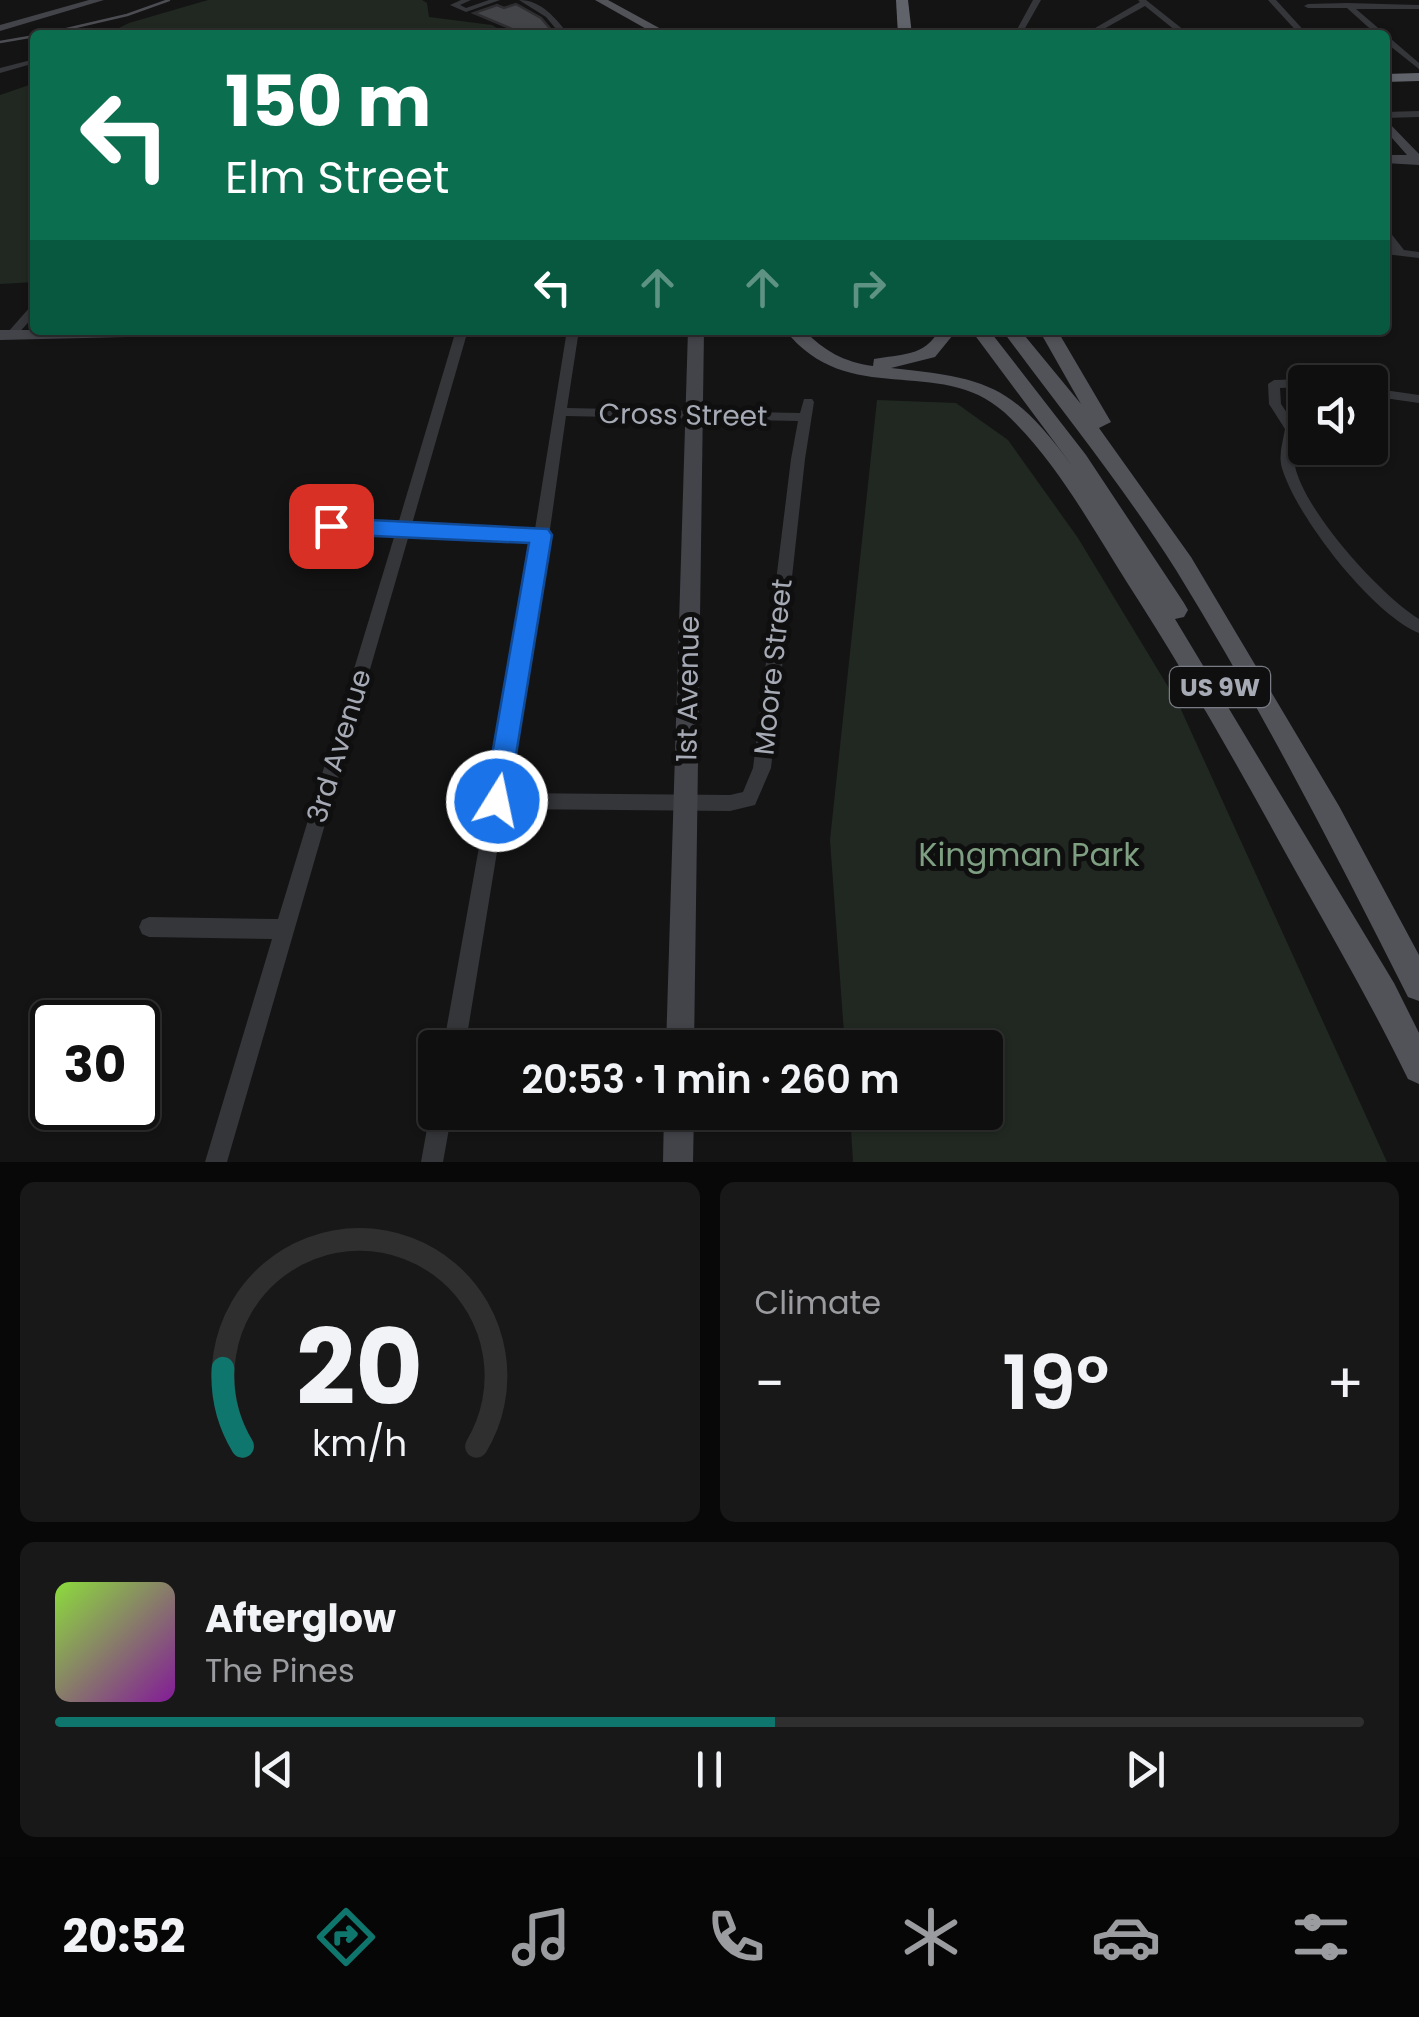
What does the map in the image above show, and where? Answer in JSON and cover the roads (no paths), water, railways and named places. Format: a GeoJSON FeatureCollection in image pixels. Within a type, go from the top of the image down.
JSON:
{"type":"FeatureCollection","features":[{"type":"Feature","properties":{"kind":"highway"},"geometry":{"type":"LineString","coordinates":[[902,0],[905,30]]}},
{"type":"Feature","properties":{"kind":"highway"},"geometry":{"type":"LineString","coordinates":[[1390,78],[1419,77]]}},
{"type":"Feature","properties":{"kind":"main road"},"geometry":{"type":"LineString","coordinates":[[583,0],[639,30]]}},
{"type":"Feature","properties":{"kind":"main road"},"geometry":{"type":"LineString","coordinates":[[600,0],[657,30]]}},
{"type":"Feature","properties":{"kind":"main road"},"geometry":{"type":"LineString","coordinates":[[799,335],[816,353],[853,369],[946,378],[983,388],[1009,406],[1034,432],[1090,508],[1180,646],[1389,1006]]}},
{"type":"Feature","properties":{"kind":"main road"},"geometry":{"type":"LineString","coordinates":[[812,335],[834,352],[883,363],[926,354],[941,344],[946,335]]}},
{"type":"Feature","properties":{"kind":"main road","name":"US 9W"},"geometry":{"type":"LineString","coordinates":[[984,335],[1078,460],[1176,610],[1293,817],[1419,1068]]}},
{"type":"Feature","properties":{"kind":"main road","name":"US 9W"},"geometry":{"type":"LineString","coordinates":[[1014,335],[1078,413],[1174,552],[1284,735],[1419,986]]}},
{"type":"Feature","properties":{"kind":"main road"},"geometry":{"type":"LineString","coordinates":[[1051,335],[1174,552]]}},
{"type":"Feature","properties":{"kind":"street"},"geometry":{"type":"LineString","coordinates":[[0,28],[99,0]]}},
{"type":"Feature","properties":{"kind":"street"},"geometry":{"type":"LineString","coordinates":[[468,0],[454,5],[469,9],[496,0]]}},
{"type":"Feature","properties":{"kind":"street"},"geometry":{"type":"LineString","coordinates":[[523,0],[549,15],[561,30]]}},
{"type":"Feature","properties":{"kind":"street"},"geometry":{"type":"LineString","coordinates":[[1021,30],[1037,0]]}},
{"type":"Feature","properties":{"kind":"street"},"geometry":{"type":"LineString","coordinates":[[1272,0],[1299,30]]}},
{"type":"Feature","properties":{"kind":"street"},"geometry":{"type":"LineString","coordinates":[[1411,0],[1419,6]]}},
{"type":"Feature","properties":{"kind":"street"},"geometry":{"type":"LineString","coordinates":[[1095,30],[1143,1],[1180,30]]}},
{"type":"Feature","properties":{"kind":"street"},"geometry":{"type":"LineString","coordinates":[[1345,3],[1377,30]]}},
{"type":"Feature","properties":{"kind":"street"},"geometry":{"type":"LineString","coordinates":[[1308,6],[1419,6]]}},
{"type":"Feature","properties":{"kind":"street"},"geometry":{"type":"LineString","coordinates":[[1390,41],[1419,67]]}},
{"type":"Feature","properties":{"kind":"street"},"geometry":{"type":"LineString","coordinates":[[0,71],[30,62]]}},
{"type":"Feature","properties":{"kind":"street"},"geometry":{"type":"LineString","coordinates":[[1390,115],[1419,114]]}},
{"type":"Feature","properties":{"kind":"street"},"geometry":{"type":"LineString","coordinates":[[1390,128],[1418,159]]}},
{"type":"Feature","properties":{"kind":"street"},"geometry":{"type":"LineString","coordinates":[[1390,159],[1418,159]]}},
{"type":"Feature","properties":{"kind":"street"},"geometry":{"type":"LineString","coordinates":[[1390,239],[1400,252]]}},
{"type":"Feature","properties":{"kind":"street"},"geometry":{"type":"LineString","coordinates":[[1390,251],[1419,255]]}},
{"type":"Feature","properties":{"kind":"street"},"geometry":{"type":"LineString","coordinates":[[6,335],[30,313]]}},
{"type":"Feature","properties":{"kind":"street","name":"3rd Avenue"},"geometry":{"type":"LineString","coordinates":[[216,1162],[461,335]]}},
{"type":"Feature","properties":{"kind":"street"},"geometry":{"type":"LineString","coordinates":[[457,1030],[572,335]]}},
{"type":"Feature","properties":{"kind":"street","name":"1st Avenue"},"geometry":{"type":"LineString","coordinates":[[680,1030],[696,335]]}},
{"type":"Feature","properties":{"kind":"street"},"geometry":{"type":"LineString","coordinates":[[1288,384],[1274,384],[1275,404],[1288,423]]}},
{"type":"Feature","properties":{"kind":"street"},"geometry":{"type":"LineString","coordinates":[[1388,395],[1419,399]]}},
{"type":"Feature","properties":{"kind":"street","name":"Cross Street"},"geometry":{"type":"LineString","coordinates":[[561,412],[692,415],[807,410]]}},
{"type":"Feature","properties":{"kind":"street","name":"Moore Street"},"geometry":{"type":"LineString","coordinates":[[497,801],[730,803],[749,799],[759,782],[807,410]]}},
{"type":"Feature","properties":{"kind":"street"},"geometry":{"type":"LineString","coordinates":[[1289,465],[1327,534],[1389,607],[1419,626]]}},
{"type":"Feature","properties":{"kind":"street"},"geometry":{"type":"LineString","coordinates":[[331,526],[541,535]]}},
{"type":"Feature","properties":{"kind":"street"},"geometry":{"type":"LineString","coordinates":[[149,927],[285,929]]}},
{"type":"Feature","properties":{"kind":"street"},"geometry":{"type":"LineString","coordinates":[[432,1162],[438,1130]]}},
{"type":"Feature","properties":{"kind":"street"},"geometry":{"type":"LineString","coordinates":[[678,1162],[679,1130]]}},
{"type":"Feature","properties":{"kind":"tram line"},"geometry":{"type":"LineString","coordinates":[[62,30],[127,15],[169,0]]}},
{"type":"Feature","properties":{"kind":"tram line"},"geometry":{"type":"LineString","coordinates":[[0,42],[30,37]]}},
{"type":"Feature","properties":{"kind":"park label","name":"Kingman Park"},"geometry":{"type":"Point","coordinates":[1029,854]}}]}
